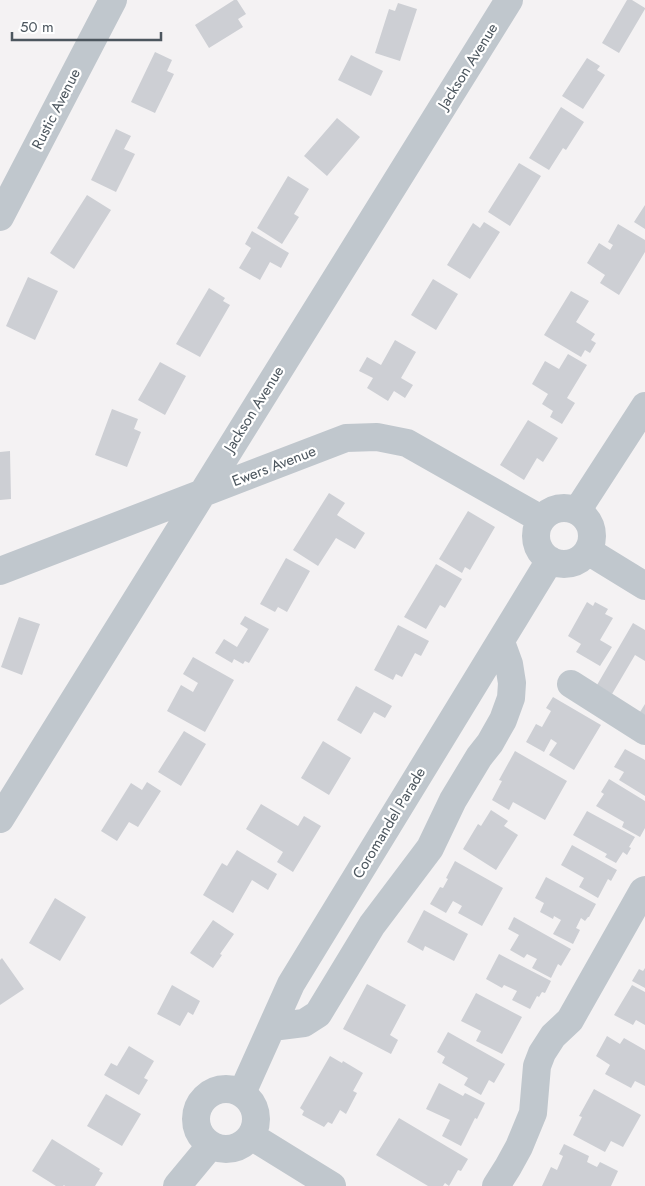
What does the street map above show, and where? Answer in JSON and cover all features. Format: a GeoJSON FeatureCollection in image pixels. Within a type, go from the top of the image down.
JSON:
{"type":"FeatureCollection","features":[{"type":"Feature","properties":{"kind":"street","name":"Rustic Avenue"},"geometry":{"type":"LineString","coordinates":[[0,217],[113,0]]}},
{"type":"Feature","properties":{"kind":"street","name":"Jackson Avenue"},"geometry":{"type":"LineString","coordinates":[[0,820],[508,0]]}},
{"type":"Feature","properties":{"kind":"street"},"geometry":{"type":"LineString","coordinates":[[578,511],[645,406]]}},
{"type":"Feature","properties":{"kind":"street","name":"Ewers Avenue"},"geometry":{"type":"LineString","coordinates":[[0,571],[346,438],[377,436],[407,443],[541,519]]}},
{"type":"Feature","properties":{"kind":"street"},"geometry":{"type":"LineString","coordinates":[[570,508],[578,511],[590,524],[592,542],[588,551],[575,562],[567,564],[550,560],[538,546],[536,537],[537,527],[541,519],[554,509],[570,508]]}},
{"type":"Feature","properties":{"kind":"street"},"geometry":{"type":"LineString","coordinates":[[588,551],[645,586]]}},
{"type":"Feature","properties":{"kind":"street","name":"Coromandel Parade"},"geometry":{"type":"LineString","coordinates":[[242,1094],[291,984],[550,560]]}},
{"type":"Feature","properties":{"kind":"street"},"geometry":{"type":"LineString","coordinates":[[272,1027],[304,1023],[318,1014],[372,926],[430,848],[453,800],[503,720],[511,698],[512,683],[509,664],[501,642]]}},
{"type":"Feature","properties":{"kind":"street"},"geometry":{"type":"LineString","coordinates":[[571,684],[645,731]]}},
{"type":"Feature","properties":{"kind":"street"},"geometry":{"type":"LineString","coordinates":[[496,1186],[519,1147],[533,1113],[537,1066],[542,1053],[553,1036],[570,1020],[645,890]]}},
{"type":"Feature","properties":{"kind":"street"},"geometry":{"type":"LineString","coordinates":[[222,1089],[242,1094],[254,1108],[256,1118],[251,1136],[237,1147],[228,1149],[219,1148],[202,1138],[196,1118],[198,1108],[204,1099],[222,1089]]}},
{"type":"Feature","properties":{"kind":"street"},"geometry":{"type":"LineString","coordinates":[[251,1136],[332,1186]]}},
{"type":"Feature","properties":{"kind":"street"},"geometry":{"type":"LineString","coordinates":[[177,1186],[210,1144]]}},
{"type":"Feature","properties":{"kind":"building"},"geometry":{"type":"Polygon","coordinates":[[[234,0],[237,0],[246,14],[238,19],[243,27],[209,48],[195,25],[234,0]]]}},
{"type":"Feature","properties":{"kind":"building"},"geometry":{"type":"Polygon","coordinates":[[[627,0],[632,0],[645,9],[619,53],[602,43],[627,0]]]}},
{"type":"Feature","properties":{"kind":"building"},"geometry":{"type":"Polygon","coordinates":[[[398,3],[417,9],[400,61],[375,53],[389,9],[395,11],[398,3]]]}},
{"type":"Feature","properties":{"kind":"building"},"geometry":{"type":"Polygon","coordinates":[[[155,52],[172,60],[167,71],[174,74],[155,113],[131,102],[155,52]]]}},
{"type":"Feature","properties":{"kind":"building"},"geometry":{"type":"Polygon","coordinates":[[[351,55],[383,71],[371,96],[338,80],[351,55]]]}},
{"type":"Feature","properties":{"kind":"building"},"geometry":{"type":"Polygon","coordinates":[[[587,58],[600,66],[597,70],[605,75],[583,109],[562,96],[587,58]]]}},
{"type":"Feature","properties":{"kind":"building"},"geometry":{"type":"Polygon","coordinates":[[[561,107],[584,122],[566,150],[563,148],[549,170],[529,158],[561,107]]]}},
{"type":"Feature","properties":{"kind":"building"},"geometry":{"type":"Polygon","coordinates":[[[337,118],[360,137],[327,176],[304,156],[337,118]]]}},
{"type":"Feature","properties":{"kind":"building"},"geometry":{"type":"Polygon","coordinates":[[[116,129],[131,136],[124,149],[135,154],[116,192],[91,180],[116,129]]]}},
{"type":"Feature","properties":{"kind":"building"},"geometry":{"type":"Polygon","coordinates":[[[519,163],[541,176],[510,226],[488,212],[519,163]]]}},
{"type":"Feature","properties":{"kind":"building"},"geometry":{"type":"Polygon","coordinates":[[[288,176],[309,189],[294,214],[299,217],[282,244],[257,228],[288,176]]]}},
{"type":"Feature","properties":{"kind":"building"},"geometry":{"type":"Polygon","coordinates":[[[87,195],[111,210],[74,269],[50,253],[87,195]]]}},
{"type":"Feature","properties":{"kind":"building"},"geometry":{"type":"Polygon","coordinates":[[[645,205],[645,229],[634,222],[645,205]]]}},
{"type":"Feature","properties":{"kind":"building"},"geometry":{"type":"Polygon","coordinates":[[[484,222],[500,232],[470,279],[447,265],[473,223],[480,228],[484,222]]]}},
{"type":"Feature","properties":{"kind":"building"},"geometry":{"type":"Polygon","coordinates":[[[618,224],[645,240],[645,252],[619,295],[600,283],[605,275],[587,263],[599,243],[610,250],[613,245],[608,242],[618,224]]]}},
{"type":"Feature","properties":{"kind":"building"},"geometry":{"type":"Polygon","coordinates":[[[252,231],[289,253],[281,268],[270,262],[260,280],[239,268],[251,248],[245,244],[252,231]]]}},
{"type":"Feature","properties":{"kind":"building"},"geometry":{"type":"Polygon","coordinates":[[[28,277],[58,291],[35,340],[6,326],[28,277]]]}},
{"type":"Feature","properties":{"kind":"building"},"geometry":{"type":"Polygon","coordinates":[[[433,279],[458,294],[436,330],[411,315],[433,279]]]}},
{"type":"Feature","properties":{"kind":"building"},"geometry":{"type":"Polygon","coordinates":[[[209,288],[225,298],[223,301],[230,305],[200,357],[176,344],[209,288]]]}},
{"type":"Feature","properties":{"kind":"building"},"geometry":{"type":"Polygon","coordinates":[[[571,291],[589,301],[576,322],[595,334],[591,340],[596,343],[590,353],[585,350],[581,357],[544,335],[571,291]]]}},
{"type":"Feature","properties":{"kind":"building"},"geometry":{"type":"Polygon","coordinates":[[[395,340],[416,352],[401,378],[413,385],[405,398],[394,391],[388,401],[367,388],[373,378],[359,371],[367,357],[381,365],[395,340]]]}},
{"type":"Feature","properties":{"kind":"building"},"geometry":{"type":"Polygon","coordinates":[[[568,354],[587,365],[567,398],[575,403],[562,424],[550,417],[553,411],[542,404],[548,394],[532,384],[545,361],[559,369],[568,354]]]}},
{"type":"Feature","properties":{"kind":"building"},"geometry":{"type":"Polygon","coordinates":[[[160,362],[186,376],[165,415],[138,400],[160,362]]]}},
{"type":"Feature","properties":{"kind":"building"},"geometry":{"type":"Polygon","coordinates":[[[112,409],[138,419],[134,429],[141,432],[127,467],[95,455],[112,409]]]}},
{"type":"Feature","properties":{"kind":"building"},"geometry":{"type":"Polygon","coordinates":[[[528,420],[558,438],[543,462],[537,458],[524,480],[500,465],[528,420]]]}},
{"type":"Feature","properties":{"kind":"building"},"geometry":{"type":"Polygon","coordinates":[[[10,451],[11,499],[0,500],[0,452],[10,451]]]}},
{"type":"Feature","properties":{"kind":"building"},"geometry":{"type":"Polygon","coordinates":[[[329,493],[345,503],[337,515],[365,533],[355,549],[336,538],[318,566],[293,550],[329,493]]]}},
{"type":"Feature","properties":{"kind":"building"},"geometry":{"type":"Polygon","coordinates":[[[468,511],[495,527],[470,570],[465,567],[462,573],[439,559],[468,511]]]}},
{"type":"Feature","properties":{"kind":"building"},"geometry":{"type":"Polygon","coordinates":[[[286,558],[310,571],[287,612],[278,607],[275,612],[260,604],[286,558]]]}},
{"type":"Feature","properties":{"kind":"building"},"geometry":{"type":"Polygon","coordinates":[[[436,564],[462,579],[445,608],[440,605],[426,629],[404,617],[436,564]]]}},
{"type":"Feature","properties":{"kind":"building"},"geometry":{"type":"Polygon","coordinates":[[[587,602],[593,606],[595,602],[608,609],[605,614],[613,618],[600,640],[612,647],[600,666],[576,652],[581,644],[568,636],[587,602]]]}},
{"type":"Feature","properties":{"kind":"building"},"geometry":{"type":"Polygon","coordinates":[[[245,616],[269,629],[249,663],[245,661],[243,664],[234,659],[232,663],[215,653],[224,639],[237,647],[248,629],[240,624],[245,616]]]}},
{"type":"Feature","properties":{"kind":"building"},"geometry":{"type":"Polygon","coordinates":[[[19,617],[40,624],[22,675],[1,667],[19,617]]]}},
{"type":"Feature","properties":{"kind":"building"},"geometry":{"type":"Polygon","coordinates":[[[633,623],[645,630],[645,661],[635,655],[612,694],[597,685],[633,623]]]}},
{"type":"Feature","properties":{"kind":"building"},"geometry":{"type":"Polygon","coordinates":[[[398,625],[429,641],[421,656],[415,653],[402,677],[396,674],[393,680],[374,670],[398,625]]]}},
{"type":"Feature","properties":{"kind":"building"},"geometry":{"type":"Polygon","coordinates":[[[193,657],[234,680],[205,732],[167,711],[181,685],[193,692],[198,683],[183,674],[193,657]]]}},
{"type":"Feature","properties":{"kind":"building"},"geometry":{"type":"Polygon","coordinates":[[[356,686],[392,706],[385,718],[374,712],[361,734],[337,720],[356,686]]]}},
{"type":"Feature","properties":{"kind":"building"},"geometry":{"type":"Polygon","coordinates":[[[553,697],[601,725],[574,770],[549,755],[557,743],[551,739],[544,752],[526,742],[536,724],[542,727],[551,711],[546,708],[553,697]]]}},
{"type":"Feature","properties":{"kind":"building"},"geometry":{"type":"Polygon","coordinates":[[[645,704],[645,715],[640,712],[645,704]]]}},
{"type":"Feature","properties":{"kind":"building"},"geometry":{"type":"Polygon","coordinates":[[[184,731],[206,744],[181,786],[158,772],[184,731]]]}},
{"type":"Feature","properties":{"kind":"building"},"geometry":{"type":"Polygon","coordinates":[[[323,741],[351,758],[329,795],[301,778],[323,741]]]}},
{"type":"Feature","properties":{"kind":"building"},"geometry":{"type":"Polygon","coordinates":[[[625,749],[645,760],[645,796],[619,780],[624,772],[614,767],[625,749]]]}},
{"type":"Feature","properties":{"kind":"building"},"geometry":{"type":"Polygon","coordinates":[[[515,751],[567,781],[545,820],[513,802],[509,810],[492,800],[502,781],[499,780],[515,751]]]}},
{"type":"Feature","properties":{"kind":"building"},"geometry":{"type":"Polygon","coordinates":[[[609,779],[645,801],[645,828],[640,837],[622,827],[624,822],[596,806],[604,794],[601,792],[609,779]]]}},
{"type":"Feature","properties":{"kind":"building"},"geometry":{"type":"Polygon","coordinates":[[[147,782],[161,791],[138,827],[129,822],[117,841],[101,831],[131,783],[142,790],[147,782]]]}},
{"type":"Feature","properties":{"kind":"building"},"geometry":{"type":"Polygon","coordinates":[[[261,804],[298,826],[304,816],[321,826],[293,872],[277,862],[283,852],[246,829],[261,804]]]}},
{"type":"Feature","properties":{"kind":"building"},"geometry":{"type":"Polygon","coordinates":[[[491,810],[508,821],[504,826],[518,835],[496,870],[463,849],[478,824],[481,826],[491,810]]]}},
{"type":"Feature","properties":{"kind":"building"},"geometry":{"type":"Polygon","coordinates":[[[587,811],[635,837],[627,855],[623,852],[616,863],[605,857],[607,854],[573,835],[587,811]]]}},
{"type":"Feature","properties":{"kind":"building"},"geometry":{"type":"Polygon","coordinates":[[[572,845],[617,870],[611,881],[608,879],[598,898],[579,887],[584,878],[561,865],[572,845]]]}},
{"type":"Feature","properties":{"kind":"building"},"geometry":{"type":"Polygon","coordinates":[[[237,850],[277,874],[268,890],[252,880],[233,913],[203,895],[222,863],[227,866],[237,850]]]}},
{"type":"Feature","properties":{"kind":"building"},"geometry":{"type":"Polygon","coordinates":[[[455,861],[503,888],[482,926],[458,913],[462,906],[453,901],[446,913],[430,904],[440,887],[443,888],[455,861]]]}},
{"type":"Feature","properties":{"kind":"building"},"geometry":{"type":"Polygon","coordinates":[[[546,877],[596,904],[585,921],[581,918],[576,928],[580,930],[573,944],[553,934],[561,920],[554,916],[553,919],[540,912],[544,903],[535,898],[546,877]]]}},
{"type":"Feature","properties":{"kind":"building"},"geometry":{"type":"Polygon","coordinates":[[[55,898],[86,917],[60,961],[29,943],[55,898]]]}},
{"type":"Feature","properties":{"kind":"building"},"geometry":{"type":"Polygon","coordinates":[[[424,910],[468,934],[454,961],[425,946],[423,951],[407,942],[424,910]]]}},
{"type":"Feature","properties":{"kind":"building"},"geometry":{"type":"Polygon","coordinates":[[[514,917],[571,949],[561,966],[558,964],[551,978],[532,968],[537,959],[527,954],[524,958],[510,950],[519,935],[508,929],[514,917]]]}},
{"type":"Feature","properties":{"kind":"building"},"geometry":{"type":"Polygon","coordinates":[[[213,920],[234,934],[213,968],[190,953],[213,920]]]}},
{"type":"Feature","properties":{"kind":"building"},"geometry":{"type":"Polygon","coordinates":[[[499,954],[551,981],[545,993],[542,992],[539,997],[537,996],[530,1009],[512,1000],[517,991],[504,985],[502,988],[486,979],[499,954]]]}},
{"type":"Feature","properties":{"kind":"building"},"geometry":{"type":"Polygon","coordinates":[[[2,958],[24,989],[0,1005],[0,960],[2,958]]]}},
{"type":"Feature","properties":{"kind":"building"},"geometry":{"type":"Polygon","coordinates":[[[645,968],[645,988],[632,981],[639,969],[643,971],[645,968]]]}},
{"type":"Feature","properties":{"kind":"building"},"geometry":{"type":"Polygon","coordinates":[[[367,984],[406,1005],[390,1035],[398,1040],[391,1054],[343,1029],[367,984]]]}},
{"type":"Feature","properties":{"kind":"building"},"geometry":{"type":"Polygon","coordinates":[[[172,985],[200,1001],[193,1015],[188,1012],[180,1026],[157,1014],[172,985]]]}},
{"type":"Feature","properties":{"kind":"building"},"geometry":{"type":"Polygon","coordinates":[[[632,985],[645,992],[645,1025],[636,1020],[633,1025],[614,1015],[632,985]]]}},
{"type":"Feature","properties":{"kind":"building"},"geometry":{"type":"Polygon","coordinates":[[[476,993],[522,1017],[502,1054],[476,1041],[481,1031],[461,1021],[476,993]]]}},
{"type":"Feature","properties":{"kind":"building"},"geometry":{"type":"Polygon","coordinates":[[[448,1032],[505,1064],[494,1083],[489,1080],[481,1095],[464,1085],[468,1078],[442,1063],[445,1057],[437,1052],[448,1032]]]}},
{"type":"Feature","properties":{"kind":"building"},"geometry":{"type":"Polygon","coordinates":[[[607,1036],[620,1044],[624,1038],[645,1050],[645,1086],[635,1081],[631,1088],[605,1074],[610,1065],[596,1056],[607,1036]]]}},
{"type":"Feature","properties":{"kind":"building"},"geometry":{"type":"Polygon","coordinates":[[[129,1046],[154,1061],[144,1078],[148,1080],[139,1095],[104,1075],[111,1063],[117,1066],[129,1046]]]}},
{"type":"Feature","properties":{"kind":"building"},"geometry":{"type":"Polygon","coordinates":[[[330,1056],[342,1063],[343,1061],[363,1073],[353,1091],[357,1093],[346,1114],[340,1110],[332,1124],[328,1122],[324,1127],[302,1115],[304,1111],[300,1108],[330,1056]]]}},
{"type":"Feature","properties":{"kind":"building"},"geometry":{"type":"Polygon","coordinates":[[[439,1083],[463,1096],[465,1093],[485,1103],[461,1146],[442,1136],[450,1120],[426,1109],[439,1083]]]}},
{"type":"Feature","properties":{"kind":"building"},"geometry":{"type":"Polygon","coordinates":[[[594,1089],[641,1115],[623,1147],[611,1141],[605,1152],[573,1135],[582,1117],[579,1116],[594,1089]]]}},
{"type":"Feature","properties":{"kind":"building"},"geometry":{"type":"Polygon","coordinates":[[[106,1094],[141,1114],[122,1146],[87,1126],[106,1094]]]}},
{"type":"Feature","properties":{"kind":"building"},"geometry":{"type":"Polygon","coordinates":[[[399,1118],[468,1159],[461,1171],[458,1170],[449,1186],[445,1183],[443,1186],[428,1186],[376,1155],[399,1118]]]}},
{"type":"Feature","properties":{"kind":"building"},"geometry":{"type":"Polygon","coordinates":[[[52,1139],[100,1169],[99,1171],[103,1173],[95,1186],[56,1186],[32,1171],[52,1139]]]}},
{"type":"Feature","properties":{"kind":"building"},"geometry":{"type":"Polygon","coordinates":[[[564,1144],[589,1156],[587,1162],[597,1167],[600,1162],[618,1171],[611,1186],[542,1186],[551,1167],[557,1170],[563,1156],[559,1154],[564,1144]]]}}]}
